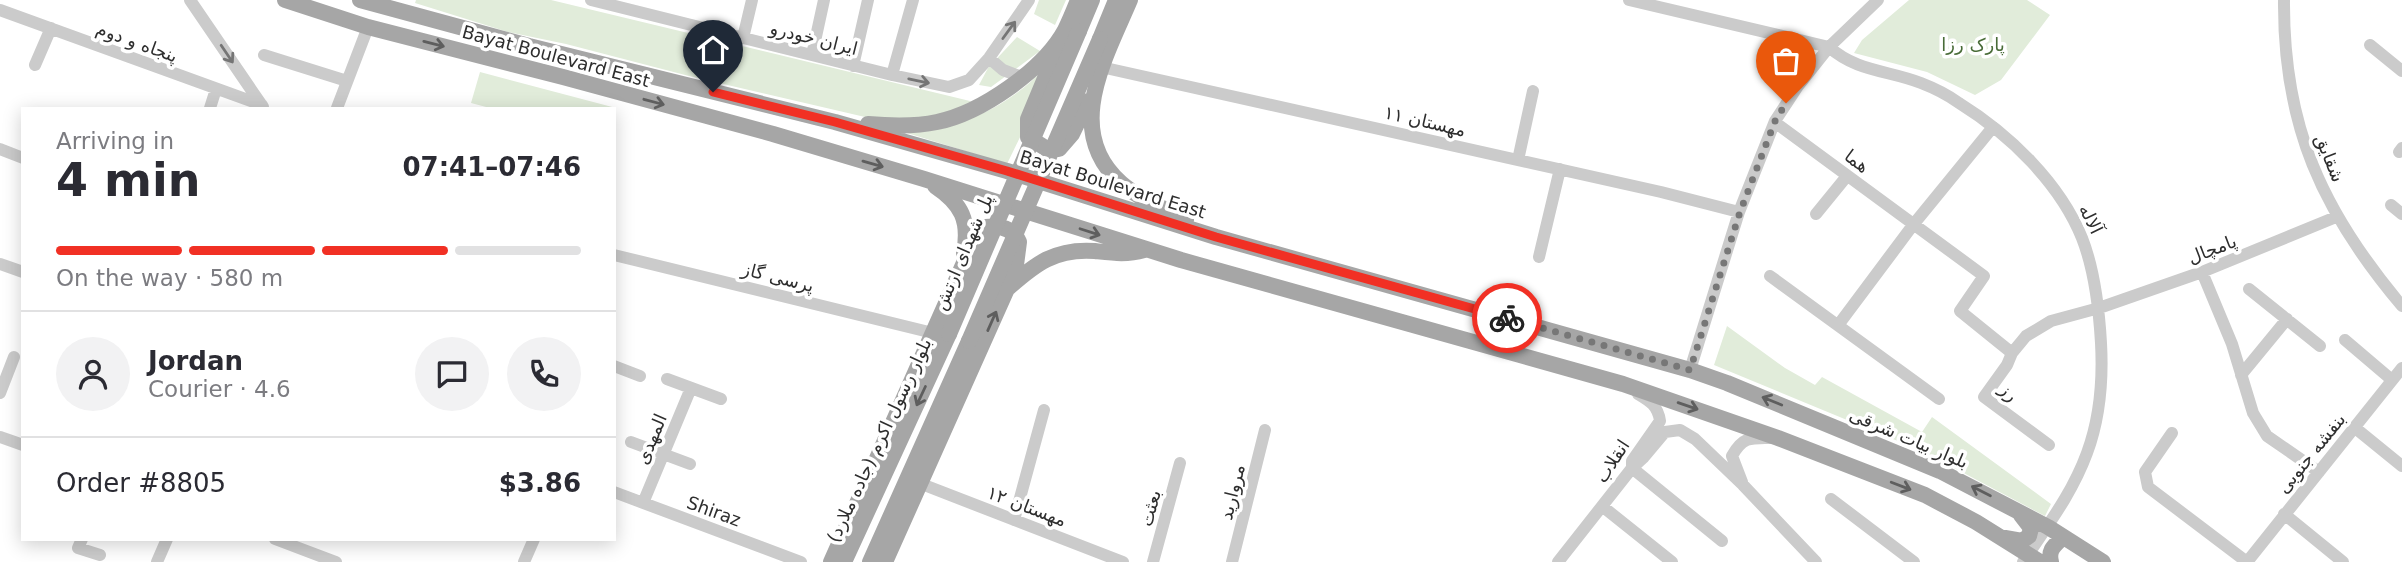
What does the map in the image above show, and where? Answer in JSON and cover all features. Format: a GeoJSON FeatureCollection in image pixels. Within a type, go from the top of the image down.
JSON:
{"type":"FeatureCollection","features":[{"type":"Feature","properties":{"kind":"main road","name":"Bayat Boulevard East"},"geometry":{"type":"LineString","coordinates":[[285,0],[368,27],[773,134],[1145,249],[1623,384]]}},
{"type":"Feature","properties":{"kind":"main road","name":"Bayat Boulevard East"},"geometry":{"type":"LineString","coordinates":[[360,0],[404,5],[529,46],[835,122],[1007,171],[1216,237],[1690,370]]}},
{"type":"Feature","properties":{"kind":"main road"},"geometry":{"type":"LineString","coordinates":[[835,122],[908,125],[938,122],[973,110],[1022,77],[1072,31],[1078,0]]}},
{"type":"Feature","properties":{"kind":"main road"},"geometry":{"type":"LineString","coordinates":[[1093,0],[1072,31],[1028,119],[1028,137],[1047,149],[1059,149],[1072,134],[1130,0]]}},
{"type":"Feature","properties":{"kind":"main road"},"geometry":{"type":"LineString","coordinates":[[870,562],[1116,0]]}},
{"type":"Feature","properties":{"kind":"main road","name":"پل شهدای ارتش"},"geometry":{"type":"LineString","coordinates":[[941,334],[1072,31]]}},
{"type":"Feature","properties":{"kind":"main road"},"geometry":{"type":"LineString","coordinates":[[499,60],[505,51],[503,38]]}},
{"type":"Feature","properties":{"kind":"main road"},"geometry":{"type":"LineString","coordinates":[[525,67],[522,55],[529,46]]}},
{"type":"Feature","properties":{"kind":"main road"},"geometry":{"type":"LineString","coordinates":[[1093,89],[1090,119],[1096,146],[1121,183],[1216,237]]}},
{"type":"Feature","properties":{"kind":"main road"},"geometry":{"type":"LineString","coordinates":[[924,179],[946,194],[964,216],[967,237],[961,270]]}},
{"type":"Feature","properties":{"kind":"main road"},"geometry":{"type":"LineString","coordinates":[[831,562],[941,334],[971,247],[986,228],[1000,227],[1009,230],[1019,242],[1007,289],[885,562]]}},
{"type":"Feature","properties":{"kind":"main road"},"geometry":{"type":"LineString","coordinates":[[1007,289],[1035,264],[1055,255],[1092,251],[1129,254],[1145,249]]}},
{"type":"Feature","properties":{"kind":"main road","name":"بلوار رسول اکرم (جاده ملارد)"},"geometry":{"type":"LineString","coordinates":[[844,562],[941,334]]}},
{"type":"Feature","properties":{"kind":"main road","name":"بلوار بیات شرقی"},"geometry":{"type":"LineString","coordinates":[[1690,370],[1940,471],[2014,508],[2103,562]]}},
{"type":"Feature","properties":{"kind":"main road"},"geometry":{"type":"LineString","coordinates":[[1623,384],[1779,438],[1925,495],[2003,538],[2030,560]]}},
{"type":"Feature","properties":{"kind":"main road"},"geometry":{"type":"LineString","coordinates":[[2003,538],[2022,541],[2029,536],[2031,528],[2027,520],[2014,508]]}},
{"type":"Feature","properties":{"kind":"main road"},"geometry":{"type":"LineString","coordinates":[[2052,562],[2049,555],[2051,548],[2062,538]]}},
{"type":"Feature","properties":{"kind":"street"},"geometry":{"type":"LineString","coordinates":[[190,0],[263,107]]}},
{"type":"Feature","properties":{"kind":"street","name":"ایران خودرو"},"geometry":{"type":"LineString","coordinates":[[591,0],[639,6],[743,38],[949,87],[969,80],[989,58]]}},
{"type":"Feature","properties":{"kind":"street"},"geometry":{"type":"LineString","coordinates":[[743,38],[752,0]]}},
{"type":"Feature","properties":{"kind":"street"},"geometry":{"type":"LineString","coordinates":[[812,55],[824,0]]}},
{"type":"Feature","properties":{"kind":"street"},"geometry":{"type":"LineString","coordinates":[[853,66],[868,0]]}},
{"type":"Feature","properties":{"kind":"street"},"geometry":{"type":"LineString","coordinates":[[892,75],[913,0]]}},
{"type":"Feature","properties":{"kind":"street"},"geometry":{"type":"LineString","coordinates":[[1022,77],[1003,70],[989,58],[1028,0]]}},
{"type":"Feature","properties":{"kind":"street","name":"آلاله"},"geometry":{"type":"LineString","coordinates":[[1629,0],[1829,47],[1843,59],[1861,67],[1922,83],[1958,102],[1993,127],[2049,183],[2069,211],[2089,259],[2099,308],[2102,368],[2099,407],[2088,450],[2072,490],[2030,560]]}},
{"type":"Feature","properties":{"kind":"street"},"geometry":{"type":"LineString","coordinates":[[1690,370],[1740,212],[1775,121],[1829,47],[1878,0]]}},
{"type":"Feature","properties":{"kind":"street","name":"شقایق"},"geometry":{"type":"LineString","coordinates":[[2284,0],[2287,61],[2307,153],[2336,217],[2368,265],[2402,306]]}},
{"type":"Feature","properties":{"kind":"street","name":"پنجاه و دوم"},"geometry":{"type":"LineString","coordinates":[[0,10],[263,107]]}},
{"type":"Feature","properties":{"kind":"street"},"geometry":{"type":"LineString","coordinates":[[337,107],[368,27]]}},
{"type":"Feature","properties":{"kind":"street"},"geometry":{"type":"LineString","coordinates":[[35,65],[51,29]]}},
{"type":"Feature","properties":{"kind":"street"},"geometry":{"type":"LineString","coordinates":[[2370,45],[2402,71]]}},
{"type":"Feature","properties":{"kind":"street"},"geometry":{"type":"LineString","coordinates":[[264,55],[347,81]]}},
{"type":"Feature","properties":{"kind":"street","name":"مهستان ۱۱"},"geometry":{"type":"LineString","coordinates":[[1101,67],[1699,200],[1740,212]]}},
{"type":"Feature","properties":{"kind":"street"},"geometry":{"type":"LineString","coordinates":[[210,107],[216,89]]}},
{"type":"Feature","properties":{"kind":"street"},"geometry":{"type":"LineString","coordinates":[[1518,160],[1533,91]]}},
{"type":"Feature","properties":{"kind":"street","name":"هما"},"geometry":{"type":"LineString","coordinates":[[1780,126],[1983,276]]}},
{"type":"Feature","properties":{"kind":"street"},"geometry":{"type":"LineString","coordinates":[[1839,324],[1913,225],[1993,127]]}},
{"type":"Feature","properties":{"kind":"street"},"geometry":{"type":"LineString","coordinates":[[0,149],[21,157]]}},
{"type":"Feature","properties":{"kind":"street"},"geometry":{"type":"LineString","coordinates":[[1539,257],[1560,169]]}},
{"type":"Feature","properties":{"kind":"street"},"geometry":{"type":"LineString","coordinates":[[1816,214],[1847,176]]}},
{"type":"Feature","properties":{"kind":"street"},"geometry":{"type":"LineString","coordinates":[[2391,205],[2402,214]]}},
{"type":"Feature","properties":{"kind":"street","name":"پامچال"},"geometry":{"type":"LineString","coordinates":[[2099,308],[2202,272],[2336,217]]}},
{"type":"Feature","properties":{"kind":"street","name":"پرسی گاز"},"geometry":{"type":"LineString","coordinates":[[616,255],[941,334]]}},
{"type":"Feature","properties":{"kind":"street"},"geometry":{"type":"LineString","coordinates":[[0,264],[21,271]]}},
{"type":"Feature","properties":{"kind":"street"},"geometry":{"type":"LineString","coordinates":[[2202,272],[2232,344],[2253,413],[2267,436],[2319,472]]}},
{"type":"Feature","properties":{"kind":"street"},"geometry":{"type":"LineString","coordinates":[[1770,276],[1939,399]]}},
{"type":"Feature","properties":{"kind":"street","name":"رز"},"geometry":{"type":"LineString","coordinates":[[1983,276],[1960,311],[2012,352]]}},
{"type":"Feature","properties":{"kind":"street"},"geometry":{"type":"LineString","coordinates":[[2249,289],[2320,346]]}},
{"type":"Feature","properties":{"kind":"street","name":"رز"},"geometry":{"type":"LineString","coordinates":[[2049,445],[1984,397],[2007,365],[2012,352],[2026,336],[2051,321],[2099,308]]}},
{"type":"Feature","properties":{"kind":"street"},"geometry":{"type":"LineString","coordinates":[[2241,375],[2287,319]]}},
{"type":"Feature","properties":{"kind":"street"},"geometry":{"type":"LineString","coordinates":[[2345,340],[2392,380]]}},
{"type":"Feature","properties":{"kind":"street"},"geometry":{"type":"LineString","coordinates":[[0,393],[13,356]]}},
{"type":"Feature","properties":{"kind":"street"},"geometry":{"type":"LineString","coordinates":[[616,367],[640,376]]}},
{"type":"Feature","properties":{"kind":"street","name":"بنفشه جنوبی"},"geometry":{"type":"LineString","coordinates":[[2248,562],[2402,368]]}},
{"type":"Feature","properties":{"kind":"street"},"geometry":{"type":"LineString","coordinates":[[667,379],[721,399]]}},
{"type":"Feature","properties":{"kind":"street","name":"انقلاب"},"geometry":{"type":"LineString","coordinates":[[1558,562],[1632,468],[1632,461],[1660,421],[1653,403],[1623,384]]}},
{"type":"Feature","properties":{"kind":"street","name":"المهدی"},"geometry":{"type":"LineString","coordinates":[[643,503],[691,388]]}},
{"type":"Feature","properties":{"kind":"street"},"geometry":{"type":"LineString","coordinates":[[1014,520],[1044,410]]}},
{"type":"Feature","properties":{"kind":"street"},"geometry":{"type":"LineString","coordinates":[[2354,427],[2402,466]]}},
{"type":"Feature","properties":{"kind":"street","name":"مروارید"},"geometry":{"type":"LineString","coordinates":[[1232,562],[1265,429]]}},
{"type":"Feature","properties":{"kind":"street"},"geometry":{"type":"LineString","coordinates":[[1722,541],[1632,468],[1665,432],[1680,430],[1695,439],[1816,562]]}},
{"type":"Feature","properties":{"kind":"street"},"geometry":{"type":"LineString","coordinates":[[2172,433],[2146,472],[2148,487],[2248,562]]}},
{"type":"Feature","properties":{"kind":"street"},"geometry":{"type":"LineString","coordinates":[[0,437],[21,444]]}},
{"type":"Feature","properties":{"kind":"street"},"geometry":{"type":"LineString","coordinates":[[1743,485],[1732,456],[1739,443],[1749,438],[1779,438]]}},
{"type":"Feature","properties":{"kind":"street"},"geometry":{"type":"LineString","coordinates":[[631,442],[690,464]]}},
{"type":"Feature","properties":{"kind":"street","name":"بعثت"},"geometry":{"type":"LineString","coordinates":[[1153,562],[1180,463]]}},
{"type":"Feature","properties":{"kind":"street","name":"مهستان ۱۲"},"geometry":{"type":"LineString","coordinates":[[919,482],[1123,562]]}},
{"type":"Feature","properties":{"kind":"street","name":"Shiraz"},"geometry":{"type":"LineString","coordinates":[[616,493],[767,556],[801,562]]}},
{"type":"Feature","properties":{"kind":"street"},"geometry":{"type":"LineString","coordinates":[[1831,499],[1914,562]]}},
{"type":"Feature","properties":{"kind":"street"},"geometry":{"type":"LineString","coordinates":[[1602,506],[1672,562]]}},
{"type":"Feature","properties":{"kind":"street"},"geometry":{"type":"LineString","coordinates":[[2284,514],[2343,562]]}},
{"type":"Feature","properties":{"kind":"street"},"geometry":{"type":"LineString","coordinates":[[81,541],[78,548],[100,555]]}},
{"type":"Feature","properties":{"kind":"street"},"geometry":{"type":"LineString","coordinates":[[157,562],[166,541]]}},
{"type":"Feature","properties":{"kind":"street"},"geometry":{"type":"LineString","coordinates":[[280,541],[336,562]]}},
{"type":"Feature","properties":{"kind":"street"},"geometry":{"type":"LineString","coordinates":[[524,562],[533,541]]}},
{"type":"Feature","properties":{"kind":"green space"},"geometry":{"type":"Polygon","coordinates":[[[416,0],[551,0],[970,101],[973,104],[936,116],[911,119],[865,117],[508,32],[415,3],[416,0]]]}},
{"type":"Feature","properties":{"kind":"green space"},"geometry":{"type":"Polygon","coordinates":[[[1039,0],[1066,0],[1055,25],[1034,14],[1039,0]]]}},
{"type":"Feature","properties":{"kind":"green space","name":"پارک رزا"},"geometry":{"type":"Polygon","coordinates":[[[1909,0],[2027,0],[2050,15],[2001,80],[1975,95],[1927,72],[1854,53],[1862,40],[1909,0]]]}},
{"type":"Feature","properties":{"kind":"green space"},"geometry":{"type":"Polygon","coordinates":[[[1017,37],[1040,51],[991,87],[979,85],[988,68],[1017,37]]]}},
{"type":"Feature","properties":{"kind":"green space"},"geometry":{"type":"Polygon","coordinates":[[[1045,68],[1023,131],[1007,164],[904,132],[945,126],[981,114],[1013,96],[1045,68]]]}},
{"type":"Feature","properties":{"kind":"green space"},"geometry":{"type":"Polygon","coordinates":[[[480,72],[612,107],[486,107],[471,103],[480,72]]]}},
{"type":"Feature","properties":{"kind":"green space"},"geometry":{"type":"Polygon","coordinates":[[[1727,326],[1785,368],[1815,385],[1822,377],[1922,432],[1932,417],[2051,504],[2045,516],[1922,451],[1714,365],[1727,326]]]}},
{"type":"Feature","properties":{"kind":"way so far"},"geometry":{"type":"LineString","coordinates":[[1507,318],[1690,370],[1740,212],[1775,121],[1786,103]]}},
{"type":"Feature","properties":{"kind":"route"},"geometry":{"type":"LineString","coordinates":[[713,92],[835,122],[1007,171],[1216,237],[1507,318]]}}]}
